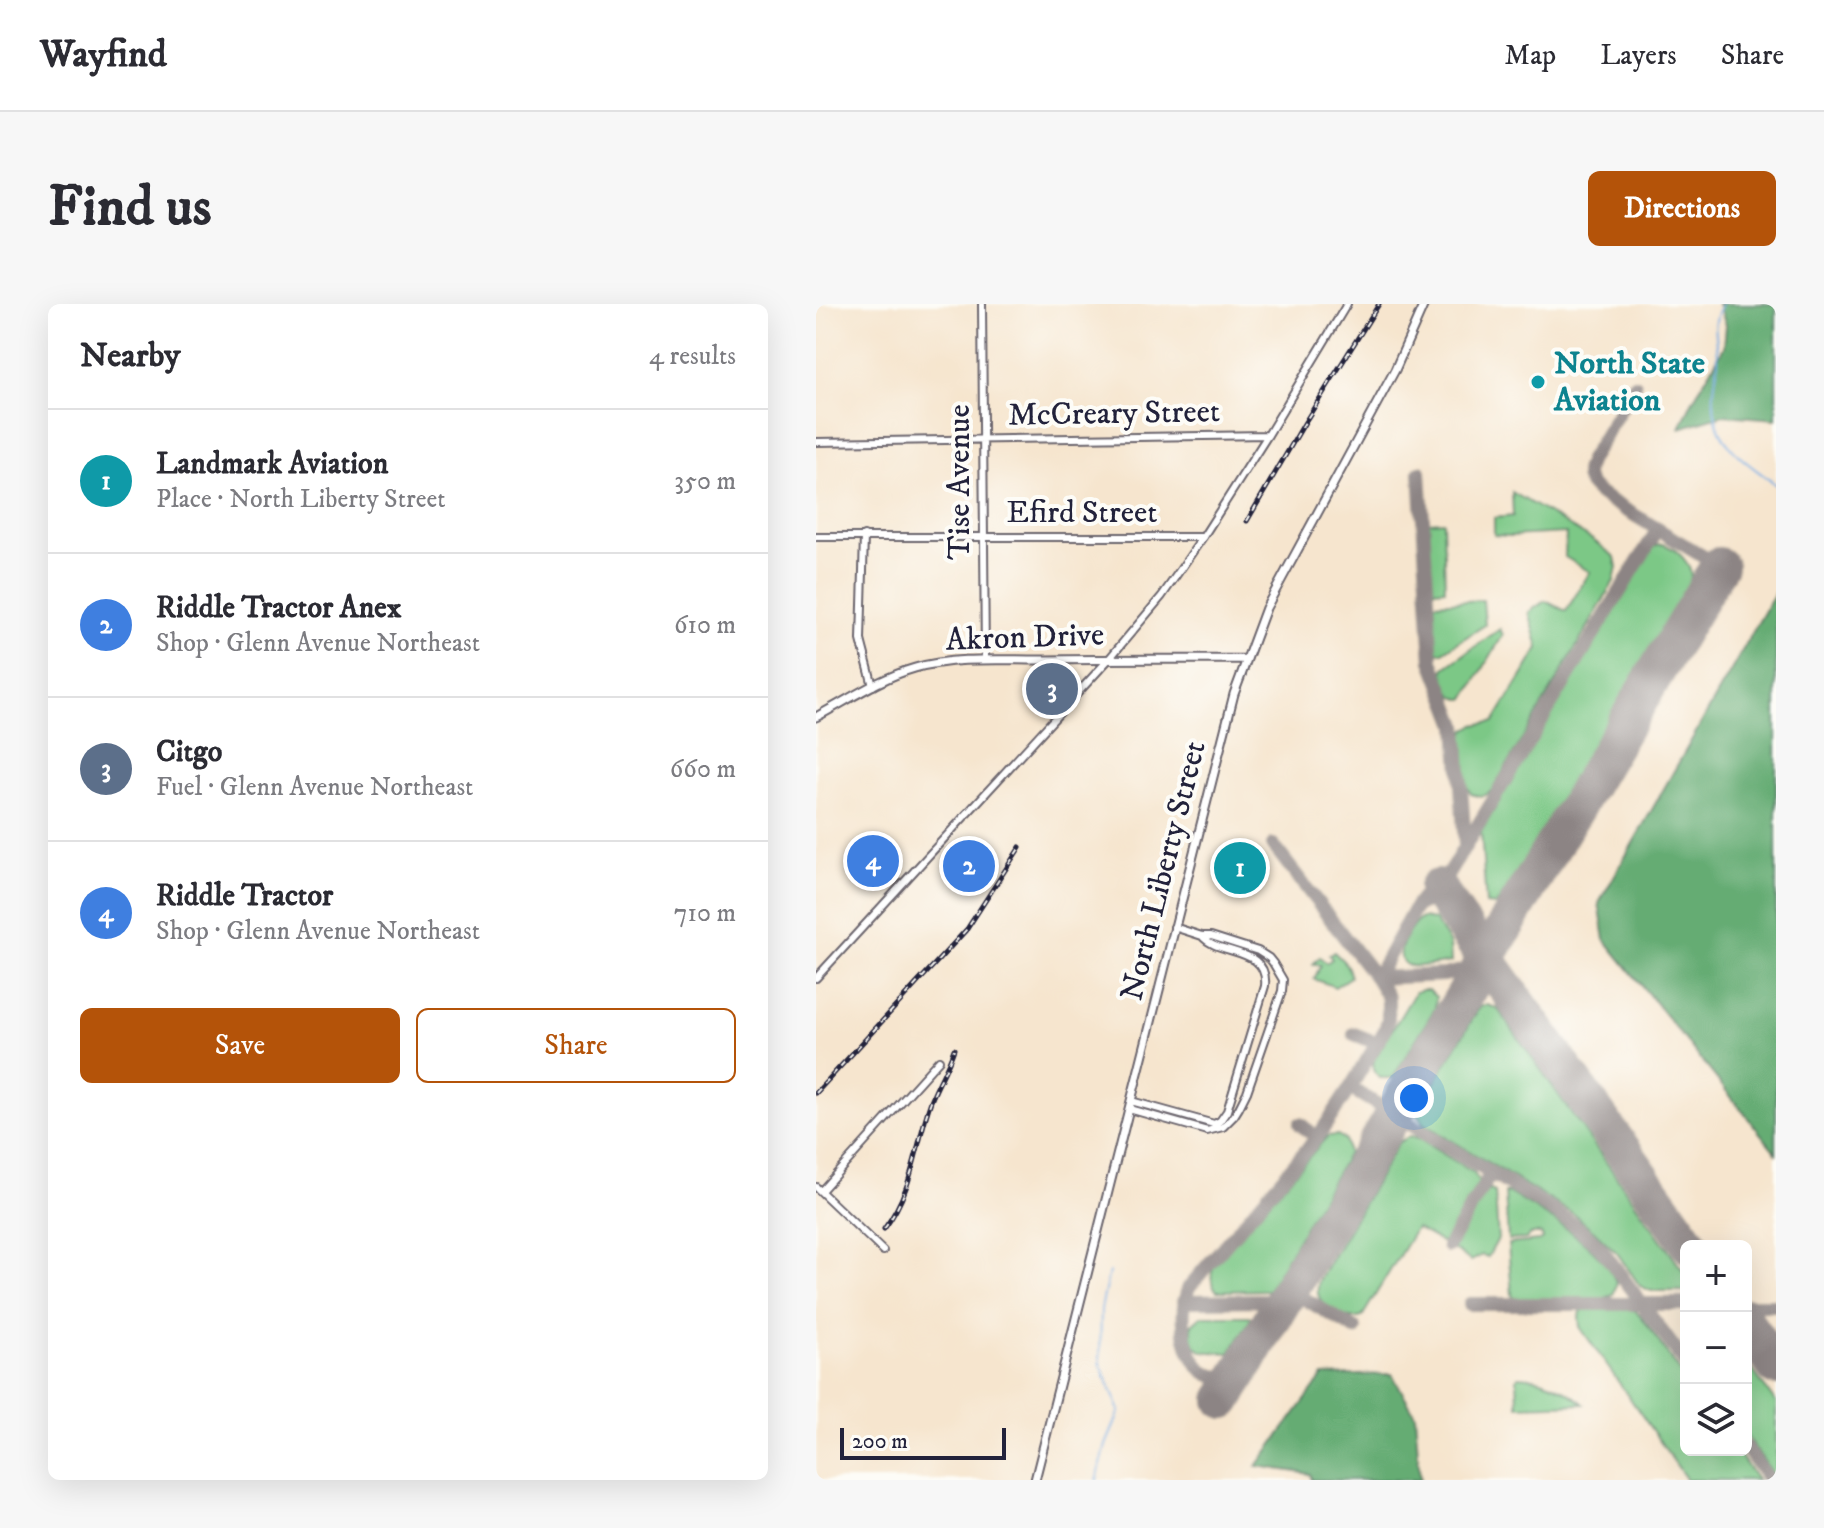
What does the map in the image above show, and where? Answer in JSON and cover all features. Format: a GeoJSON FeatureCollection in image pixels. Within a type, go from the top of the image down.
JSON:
{"type":"FeatureCollection","features":[{"type":"Feature","properties":{"kind":"main road","name":"North Liberty Street"},"geometry":{"type":"LineString","coordinates":[[1035,1480],[1234,694],[1266,608],[1395,370],[1424,304]]}},
{"type":"Feature","properties":{"kind":"main road","name":"Akron Drive"},"geometry":{"type":"LineString","coordinates":[[816,717],[873,686],[915,668],[949,663],[985,660],[1247,659]]}},
{"type":"Feature","properties":{"kind":"street","name":"Tise Avenue"},"geometry":{"type":"LineString","coordinates":[[982,304],[985,660]]}},
{"type":"Feature","properties":{"kind":"street"},"geometry":{"type":"LineString","coordinates":[[816,978],[1109,659],[1162,596],[1268,435],[1347,304]]}},
{"type":"Feature","properties":{"kind":"street","name":"McCreary Street"},"geometry":{"type":"LineString","coordinates":[[816,442],[1268,435]]}},
{"type":"Feature","properties":{"kind":"street"},"geometry":{"type":"LineString","coordinates":[[864,536],[861,640],[873,686]]}},
{"type":"Feature","properties":{"kind":"street","name":"Efird Street"},"geometry":{"type":"LineString","coordinates":[[816,537],[1203,537]]}},
{"type":"Feature","properties":{"kind":"street"},"geometry":{"type":"LineString","coordinates":[[1130,1105],[1205,1127],[1209,1131],[1223,1127],[1232,1119],[1247,1092],[1283,986],[1283,980],[1269,958],[1258,951],[1174,927]]}},
{"type":"Feature","properties":{"kind":"street"},"geometry":{"type":"LineString","coordinates":[[1202,936],[1205,941],[1257,962],[1264,971],[1266,982],[1227,1111],[1220,1121],[1205,1127]]}},
{"type":"Feature","properties":{"kind":"street"},"geometry":{"type":"LineString","coordinates":[[883,1251],[819,1189],[939,1060]]}},
{"type":"Feature","properties":{"kind":"green space"},"geometry":{"type":"Polygon","coordinates":[[[1718,304],[1776,304],[1776,419],[1723,415],[1680,428],[1724,347],[1726,325],[1718,304]]]}},
{"type":"Feature","properties":{"kind":"green space"},"geometry":{"type":"Polygon","coordinates":[[[1512,492],[1593,540],[1615,557],[1617,567],[1614,581],[1493,789],[1477,796],[1471,794],[1465,783],[1464,732],[1475,725],[1494,722],[1539,648],[1529,612],[1545,601],[1566,611],[1590,572],[1565,557],[1566,533],[1494,535],[1494,518],[1513,516],[1512,492]]]}},
{"type":"Feature","properties":{"kind":"green space"},"geometry":{"type":"Polygon","coordinates":[[[1443,521],[1445,589],[1432,590],[1429,522],[1443,521]]]}},
{"type":"Feature","properties":{"kind":"green space"},"geometry":{"type":"Polygon","coordinates":[[[1663,544],[1683,557],[1691,579],[1505,892],[1496,905],[1486,904],[1481,832],[1647,555],[1656,545],[1663,544]]]}},
{"type":"Feature","properties":{"kind":"green space"},"geometry":{"type":"Polygon","coordinates":[[[1776,591],[1776,1153],[1605,940],[1599,903],[1776,591]]]}},
{"type":"Feature","properties":{"kind":"green space"},"geometry":{"type":"Polygon","coordinates":[[[1483,600],[1485,625],[1443,652],[1436,653],[1434,603],[1483,600]]]}},
{"type":"Feature","properties":{"kind":"green space"},"geometry":{"type":"Polygon","coordinates":[[[1500,629],[1503,635],[1467,696],[1464,699],[1455,697],[1447,686],[1443,672],[1445,668],[1500,629]]]}},
{"type":"Feature","properties":{"kind":"green space"},"geometry":{"type":"Polygon","coordinates":[[[1422,918],[1434,920],[1450,944],[1451,962],[1416,966],[1402,961],[1404,940],[1422,918]]]}},
{"type":"Feature","properties":{"kind":"green space"},"geometry":{"type":"Polygon","coordinates":[[[1334,952],[1350,973],[1350,977],[1335,987],[1314,979],[1321,965],[1313,964],[1320,957],[1326,963],[1332,959],[1329,955],[1334,952]]]}},
{"type":"Feature","properties":{"kind":"green space"},"geometry":{"type":"Polygon","coordinates":[[[1428,990],[1436,997],[1435,1008],[1394,1076],[1380,1078],[1374,1070],[1374,1060],[1415,992],[1428,990]]]}},
{"type":"Feature","properties":{"kind":"green space"},"geometry":{"type":"Polygon","coordinates":[[[1482,1006],[1497,1008],[1680,1267],[1680,1291],[1651,1291],[1640,1286],[1617,1253],[1575,1215],[1423,1123],[1419,1109],[1482,1006]]]}},
{"type":"Feature","properties":{"kind":"green space"},"geometry":{"type":"Polygon","coordinates":[[[1338,1135],[1345,1140],[1348,1153],[1268,1290],[1217,1291],[1212,1278],[1215,1264],[1324,1140],[1328,1136],[1338,1135]]]}},
{"type":"Feature","properties":{"kind":"green space"},"geometry":{"type":"Polygon","coordinates":[[[1410,1136],[1474,1173],[1479,1182],[1445,1241],[1441,1242],[1416,1228],[1362,1317],[1343,1316],[1330,1310],[1320,1300],[1319,1281],[1399,1142],[1410,1136]]]}},
{"type":"Feature","properties":{"kind":"green space"},"geometry":{"type":"Polygon","coordinates":[[[1490,1190],[1495,1192],[1498,1239],[1488,1257],[1482,1255],[1471,1261],[1454,1250],[1453,1245],[1484,1194],[1490,1190]]]}},
{"type":"Feature","properties":{"kind":"green space"},"geometry":{"type":"Polygon","coordinates":[[[1505,1193],[1554,1221],[1597,1254],[1617,1283],[1613,1295],[1602,1299],[1514,1298],[1508,1244],[1543,1239],[1542,1235],[1535,1234],[1526,1239],[1508,1240],[1505,1193]]]}},
{"type":"Feature","properties":{"kind":"green space"},"geometry":{"type":"Polygon","coordinates":[[[1583,1308],[1629,1308],[1640,1315],[1680,1372],[1680,1456],[1740,1456],[1757,1480],[1687,1480],[1580,1327],[1579,1317],[1583,1308]]]}},
{"type":"Feature","properties":{"kind":"green space"},"geometry":{"type":"Polygon","coordinates":[[[1201,1316],[1252,1317],[1230,1353],[1206,1352],[1197,1348],[1192,1324],[1201,1316]]]}},
{"type":"Feature","properties":{"kind":"green space"},"geometry":{"type":"Polygon","coordinates":[[[1752,1369],[1776,1403],[1776,1478],[1752,1444],[1752,1369]]]}},
{"type":"Feature","properties":{"kind":"green space"},"geometry":{"type":"Polygon","coordinates":[[[1392,1374],[1415,1414],[1420,1480],[1312,1480],[1310,1474],[1257,1466],[1323,1376],[1392,1374]]]}},
{"type":"Feature","properties":{"kind":"green space"},"geometry":{"type":"Polygon","coordinates":[[[1519,1376],[1554,1385],[1584,1404],[1518,1406],[1519,1376]]]}},
{"type":"Feature","properties":{"kind":"waterway"},"geometry":{"type":"LineString","coordinates":[[1722,304],[1715,325],[1718,359],[1714,408],[1717,423],[1730,447],[1776,485]]}},
{"type":"Feature","properties":{"kind":"waterway"},"geometry":{"type":"LineString","coordinates":[[1097,1480],[1106,1445],[1120,1411],[1100,1363],[1101,1309],[1109,1272]]}},
{"type":"Feature","properties":{"kind":"taxiway"},"geometry":{"type":"LineString","coordinates":[[1635,385],[1591,458],[1586,474],[1588,483],[1601,495],[1719,566]]}},
{"type":"Feature","properties":{"kind":"taxiway"},"geometry":{"type":"LineString","coordinates":[[1420,472],[1432,661],[1457,725],[1465,846]]}},
{"type":"Feature","properties":{"kind":"taxiway"},"geometry":{"type":"LineString","coordinates":[[1246,1364],[1228,1375],[1214,1376],[1202,1369],[1192,1356],[1184,1321],[1189,1287],[1319,1135],[1350,1088],[1385,1030],[1388,1019],[1388,998],[1376,978],[1416,906],[1444,881],[1658,529]]}},
{"type":"Feature","properties":{"kind":"taxiway"},"geometry":{"type":"LineString","coordinates":[[1273,845],[1376,978],[1444,975],[1470,969],[1486,959]]}},
{"type":"Feature","properties":{"kind":"taxiway"},"geometry":{"type":"LineString","coordinates":[[1416,906],[1430,901],[1453,910]]}},
{"type":"Feature","properties":{"kind":"taxiway"},"geometry":{"type":"LineString","coordinates":[[1460,974],[1482,977],[1513,996]]}},
{"type":"Feature","properties":{"kind":"taxiway"},"geometry":{"type":"LineString","coordinates":[[1354,1034],[1377,1043]]}},
{"type":"Feature","properties":{"kind":"taxiway"},"geometry":{"type":"LineString","coordinates":[[1350,1088],[1576,1226],[1600,1247],[1680,1356]]}},
{"type":"Feature","properties":{"kind":"taxiway"},"geometry":{"type":"LineString","coordinates":[[1300,1124],[1317,1138]]}},
{"type":"Feature","properties":{"kind":"taxiway"},"geometry":{"type":"LineString","coordinates":[[1448,1246],[1490,1175]]}},
{"type":"Feature","properties":{"kind":"taxiway"},"geometry":{"type":"LineString","coordinates":[[1290,1290],[1355,1329]]}},
{"type":"Feature","properties":{"kind":"taxiway"},"geometry":{"type":"LineString","coordinates":[[1184,1301],[1284,1300]]}},
{"type":"Feature","properties":{"kind":"taxiway"},"geometry":{"type":"LineString","coordinates":[[1470,1304],[1680,1304]]}},
{"type":"Feature","properties":{"kind":"taxiway"},"geometry":{"type":"LineString","coordinates":[[1752,1305],[1776,1305]]}},
{"type":"Feature","properties":{"kind":"taxiway"},"geometry":{"type":"LineString","coordinates":[[1752,1456],[1769,1480]]}},
{"type":"Feature","properties":{"kind":"runway"},"geometry":{"type":"LineString","coordinates":[[1224,1400],[1719,566]]}},
{"type":"Feature","properties":{"kind":"runway"},"geometry":{"type":"LineString","coordinates":[[1437,888],[1687,1240]]}},
{"type":"Feature","properties":{"kind":"runway"},"geometry":{"type":"LineString","coordinates":[[1752,1333],[1776,1367]]}},
{"type":"Feature","properties":{"kind":"railway"},"geometry":{"type":"LineString","coordinates":[[1247,521],[1379,304]]}},
{"type":"Feature","properties":{"kind":"railway"},"geometry":{"type":"LineString","coordinates":[[816,1093],[967,929],[1020,847]]}},
{"type":"Feature","properties":{"kind":"railway"},"geometry":{"type":"LineString","coordinates":[[884,1229],[902,1198],[931,1101],[954,1049]]}},
{"type":"Feature","properties":{"kind":"place","name":"North State Aviation"},"geometry":{"type":"Point","coordinates":[1538,382]}},
{"type":"Feature","properties":{"kind":"place","name":"Citgo"},"geometry":{"type":"Point","coordinates":[1052,689]}},
{"type":"Feature","properties":{"kind":"place","name":"Riddle Tractor"},"geometry":{"type":"Point","coordinates":[873,861]}},
{"type":"Feature","properties":{"kind":"place","name":"Riddle Tractor Anex"},"geometry":{"type":"Point","coordinates":[969,866]}},
{"type":"Feature","properties":{"kind":"place","name":"Landmark Aviation"},"geometry":{"type":"Point","coordinates":[1240,868]}}]}
